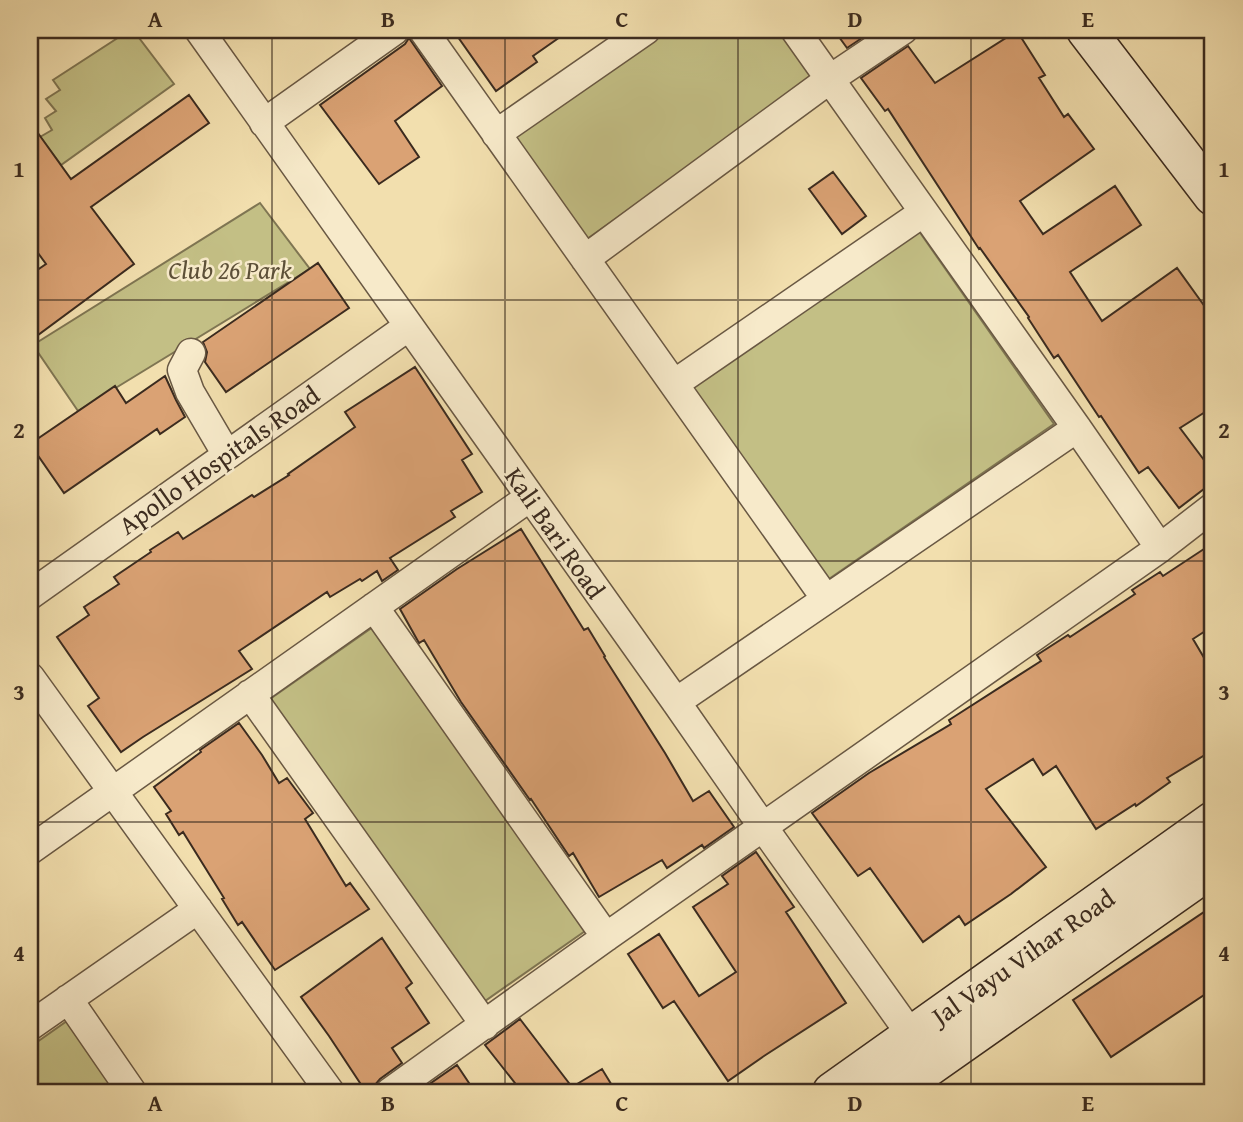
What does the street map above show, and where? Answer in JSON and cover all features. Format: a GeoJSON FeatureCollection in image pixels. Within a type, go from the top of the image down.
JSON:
{"type":"FeatureCollection","features":[{"type":"Feature","properties":{"kind":"street","name":"Kali Bari Road"},"geometry":{"type":"LineString","coordinates":[[198,30],[912,1036]]}},
{"type":"Feature","properties":{"kind":"street"},"geometry":{"type":"LineString","coordinates":[[264,123],[395,30]]}},
{"type":"Feature","properties":{"kind":"street"},"geometry":{"type":"LineString","coordinates":[[423,30],[826,599]]}},
{"type":"Feature","properties":{"kind":"street"},"geometry":{"type":"LineString","coordinates":[[496,134],[646,30]]}},
{"type":"Feature","properties":{"kind":"street"},"geometry":{"type":"LineString","coordinates":[[795,30],[1160,548]]}},
{"type":"Feature","properties":{"kind":"street"},"geometry":{"type":"LineString","coordinates":[[585,259],[830,79],[903,30]]}},
{"type":"Feature","properties":{"kind":"street"},"geometry":{"type":"LineString","coordinates":[[1086,30],[1213,195]]}},
{"type":"Feature","properties":{"kind":"street"},"geometry":{"type":"LineString","coordinates":[[674,384],[924,212]]}},
{"type":"Feature","properties":{"kind":"street","name":"Apollo Hospitals Road"},"geometry":{"type":"LineString","coordinates":[[30,594],[409,326]]}},
{"type":"Feature","properties":{"kind":"street"},"geometry":{"type":"LineString","coordinates":[[191,353],[182,370],[190,392],[227,455]]}},
{"type":"Feature","properties":{"kind":"street"},"geometry":{"type":"LineString","coordinates":[[676,702],[1077,428]]}},
{"type":"Feature","properties":{"kind":"street"},"geometry":{"type":"LineString","coordinates":[[30,850],[530,497]]}},
{"type":"Feature","properties":{"kind":"street"},"geometry":{"type":"LineString","coordinates":[[390,1092],[1160,548],[1213,507]]}},
{"type":"Feature","properties":{"kind":"street"},"geometry":{"type":"LineString","coordinates":[[374,607],[606,937]]}},
{"type":"Feature","properties":{"kind":"street"},"geometry":{"type":"LineString","coordinates":[[30,677],[331,1092]]}},
{"type":"Feature","properties":{"kind":"street"},"geometry":{"type":"LineString","coordinates":[[250,694],[485,1025]]}},
{"type":"Feature","properties":{"kind":"street","name":"Jal Vayu Vihar Road"},"geometry":{"type":"LineString","coordinates":[[832,1092],[1213,821]]}},
{"type":"Feature","properties":{"kind":"street","name":"Jal Vayu Vihar Road"},"geometry":{"type":"LineString","coordinates":[[893,1092],[1213,867]]}},
{"type":"Feature","properties":{"kind":"street"},"geometry":{"type":"LineString","coordinates":[[30,1026],[198,909]]}},
{"type":"Feature","properties":{"kind":"street"},"geometry":{"type":"LineString","coordinates":[[68,999],[132,1092]]}},
{"type":"Feature","properties":{"kind":"green space"},"geometry":{"type":"Polygon","coordinates":[[[133,30],[174,84],[61,165],[40,137],[52,130],[45,118],[56,111],[46,99],[60,90],[53,80],[133,30]]]}},
{"type":"Feature","properties":{"kind":"green space"},"geometry":{"type":"Polygon","coordinates":[[[667,30],[781,30],[815,78],[587,239],[514,138],[667,30]]]}},
{"type":"Feature","properties":{"kind":"green space","name":"Club 26 Park"},"geometry":{"type":"Polygon","coordinates":[[[260,203],[310,269],[78,411],[33,345],[260,203]]]}},
{"type":"Feature","properties":{"kind":"green space"},"geometry":{"type":"Polygon","coordinates":[[[914,224],[1054,424],[826,581],[687,380],[914,224]]]}},
{"type":"Feature","properties":{"kind":"green space"},"geometry":{"type":"Polygon","coordinates":[[[373,627],[588,929],[485,1001],[270,699],[373,627]]]}},
{"type":"Feature","properties":{"kind":"green space"},"geometry":{"type":"Polygon","coordinates":[[[67,1021],[116,1092],[30,1092],[30,1047],[67,1021]]]}},
{"type":"Feature","properties":{"kind":"building"},"geometry":{"type":"Polygon","coordinates":[[[453,30],[570,30],[533,56],[537,62],[496,91],[453,30]]]}},
{"type":"Feature","properties":{"kind":"building"},"geometry":{"type":"Polygon","coordinates":[[[834,30],[874,30],[847,48],[834,30]]]}},
{"type":"Feature","properties":{"kind":"building"},"geometry":{"type":"Polygon","coordinates":[[[1017,31],[1045,75],[1039,78],[1064,117],[1068,114],[1094,149],[1020,201],[1043,234],[1115,186],[1141,225],[1070,272],[1102,321],[1177,268],[1213,318],[1213,407],[1180,428],[1213,472],[1213,482],[1179,508],[1148,467],[1139,473],[1058,355],[1054,358],[888,109],[885,111],[861,78],[908,46],[935,83],[1017,31]]]}},
{"type":"Feature","properties":{"kind":"building"},"geometry":{"type":"Polygon","coordinates":[[[409,38],[442,86],[395,121],[419,157],[379,184],[320,105],[405,44],[409,38]]]}},
{"type":"Feature","properties":{"kind":"building"},"geometry":{"type":"Polygon","coordinates":[[[189,95],[209,123],[91,207],[134,264],[38,335],[30,324],[30,275],[46,264],[30,242],[30,122],[71,179],[189,95]]]}},
{"type":"Feature","properties":{"kind":"building"},"geometry":{"type":"Polygon","coordinates":[[[833,172],[866,216],[842,234],[809,189],[833,172]]]}},
{"type":"Feature","properties":{"kind":"building"},"geometry":{"type":"Polygon","coordinates":[[[318,263],[349,308],[226,392],[205,362],[207,352],[203,342],[318,263]]]}},
{"type":"Feature","properties":{"kind":"building"},"geometry":{"type":"Polygon","coordinates":[[[415,367],[472,454],[462,460],[482,492],[451,511],[455,517],[390,558],[398,570],[382,581],[377,571],[330,597],[327,592],[239,651],[252,669],[121,752],[88,706],[99,698],[57,637],[89,615],[84,607],[119,584],[114,577],[178,532],[183,539],[289,475],[355,427],[345,412],[415,367]]]}},
{"type":"Feature","properties":{"kind":"building"},"geometry":{"type":"Polygon","coordinates":[[[165,376],[185,417],[160,434],[157,429],[64,493],[30,444],[115,386],[126,403],[165,376]]]}},
{"type":"Feature","properties":{"kind":"building"},"geometry":{"type":"Polygon","coordinates":[[[521,529],[584,630],[588,628],[693,801],[709,791],[734,827],[704,848],[702,845],[667,868],[662,860],[599,897],[573,853],[569,856],[461,702],[424,640],[419,643],[400,609],[521,529]]]}},
{"type":"Feature","properties":{"kind":"building"},"geometry":{"type":"Polygon","coordinates":[[[1213,543],[1213,626],[1193,639],[1213,673],[1213,750],[1167,778],[1170,782],[1136,806],[1135,804],[1096,829],[1056,766],[1043,775],[1033,759],[986,789],[1046,867],[965,925],[959,916],[923,942],[870,868],[858,876],[812,813],[869,773],[951,724],[949,720],[1041,661],[1037,655],[1068,635],[1070,637],[1135,594],[1132,590],[1160,572],[1163,576],[1213,543]]]}},
{"type":"Feature","properties":{"kind":"building"},"geometry":{"type":"Polygon","coordinates":[[[239,723],[279,783],[287,778],[313,813],[305,819],[346,886],[350,883],[369,909],[275,970],[242,922],[238,925],[183,832],[179,835],[166,814],[171,811],[154,787],[239,723]]]}},
{"type":"Feature","properties":{"kind":"building"},"geometry":{"type":"Polygon","coordinates":[[[756,852],[794,907],[786,912],[846,1003],[728,1081],[674,1001],[663,1008],[628,954],[659,934],[699,996],[736,972],[693,907],[728,884],[722,876],[756,852]]]}},
{"type":"Feature","properties":{"kind":"building"},"geometry":{"type":"Polygon","coordinates":[[[1213,906],[1213,989],[1111,1057],[1073,1000],[1213,906]]]}},
{"type":"Feature","properties":{"kind":"building"},"geometry":{"type":"Polygon","coordinates":[[[382,938],[412,983],[406,988],[429,1023],[392,1048],[402,1063],[380,1079],[374,1092],[366,1092],[301,997],[382,938]]]}},
{"type":"Feature","properties":{"kind":"building"},"geometry":{"type":"Polygon","coordinates":[[[520,1019],[572,1087],[602,1069],[616,1092],[522,1092],[485,1045],[520,1019]]]}},
{"type":"Feature","properties":{"kind":"building"},"geometry":{"type":"Polygon","coordinates":[[[457,1065],[475,1092],[418,1092],[457,1065]]]}}]}
